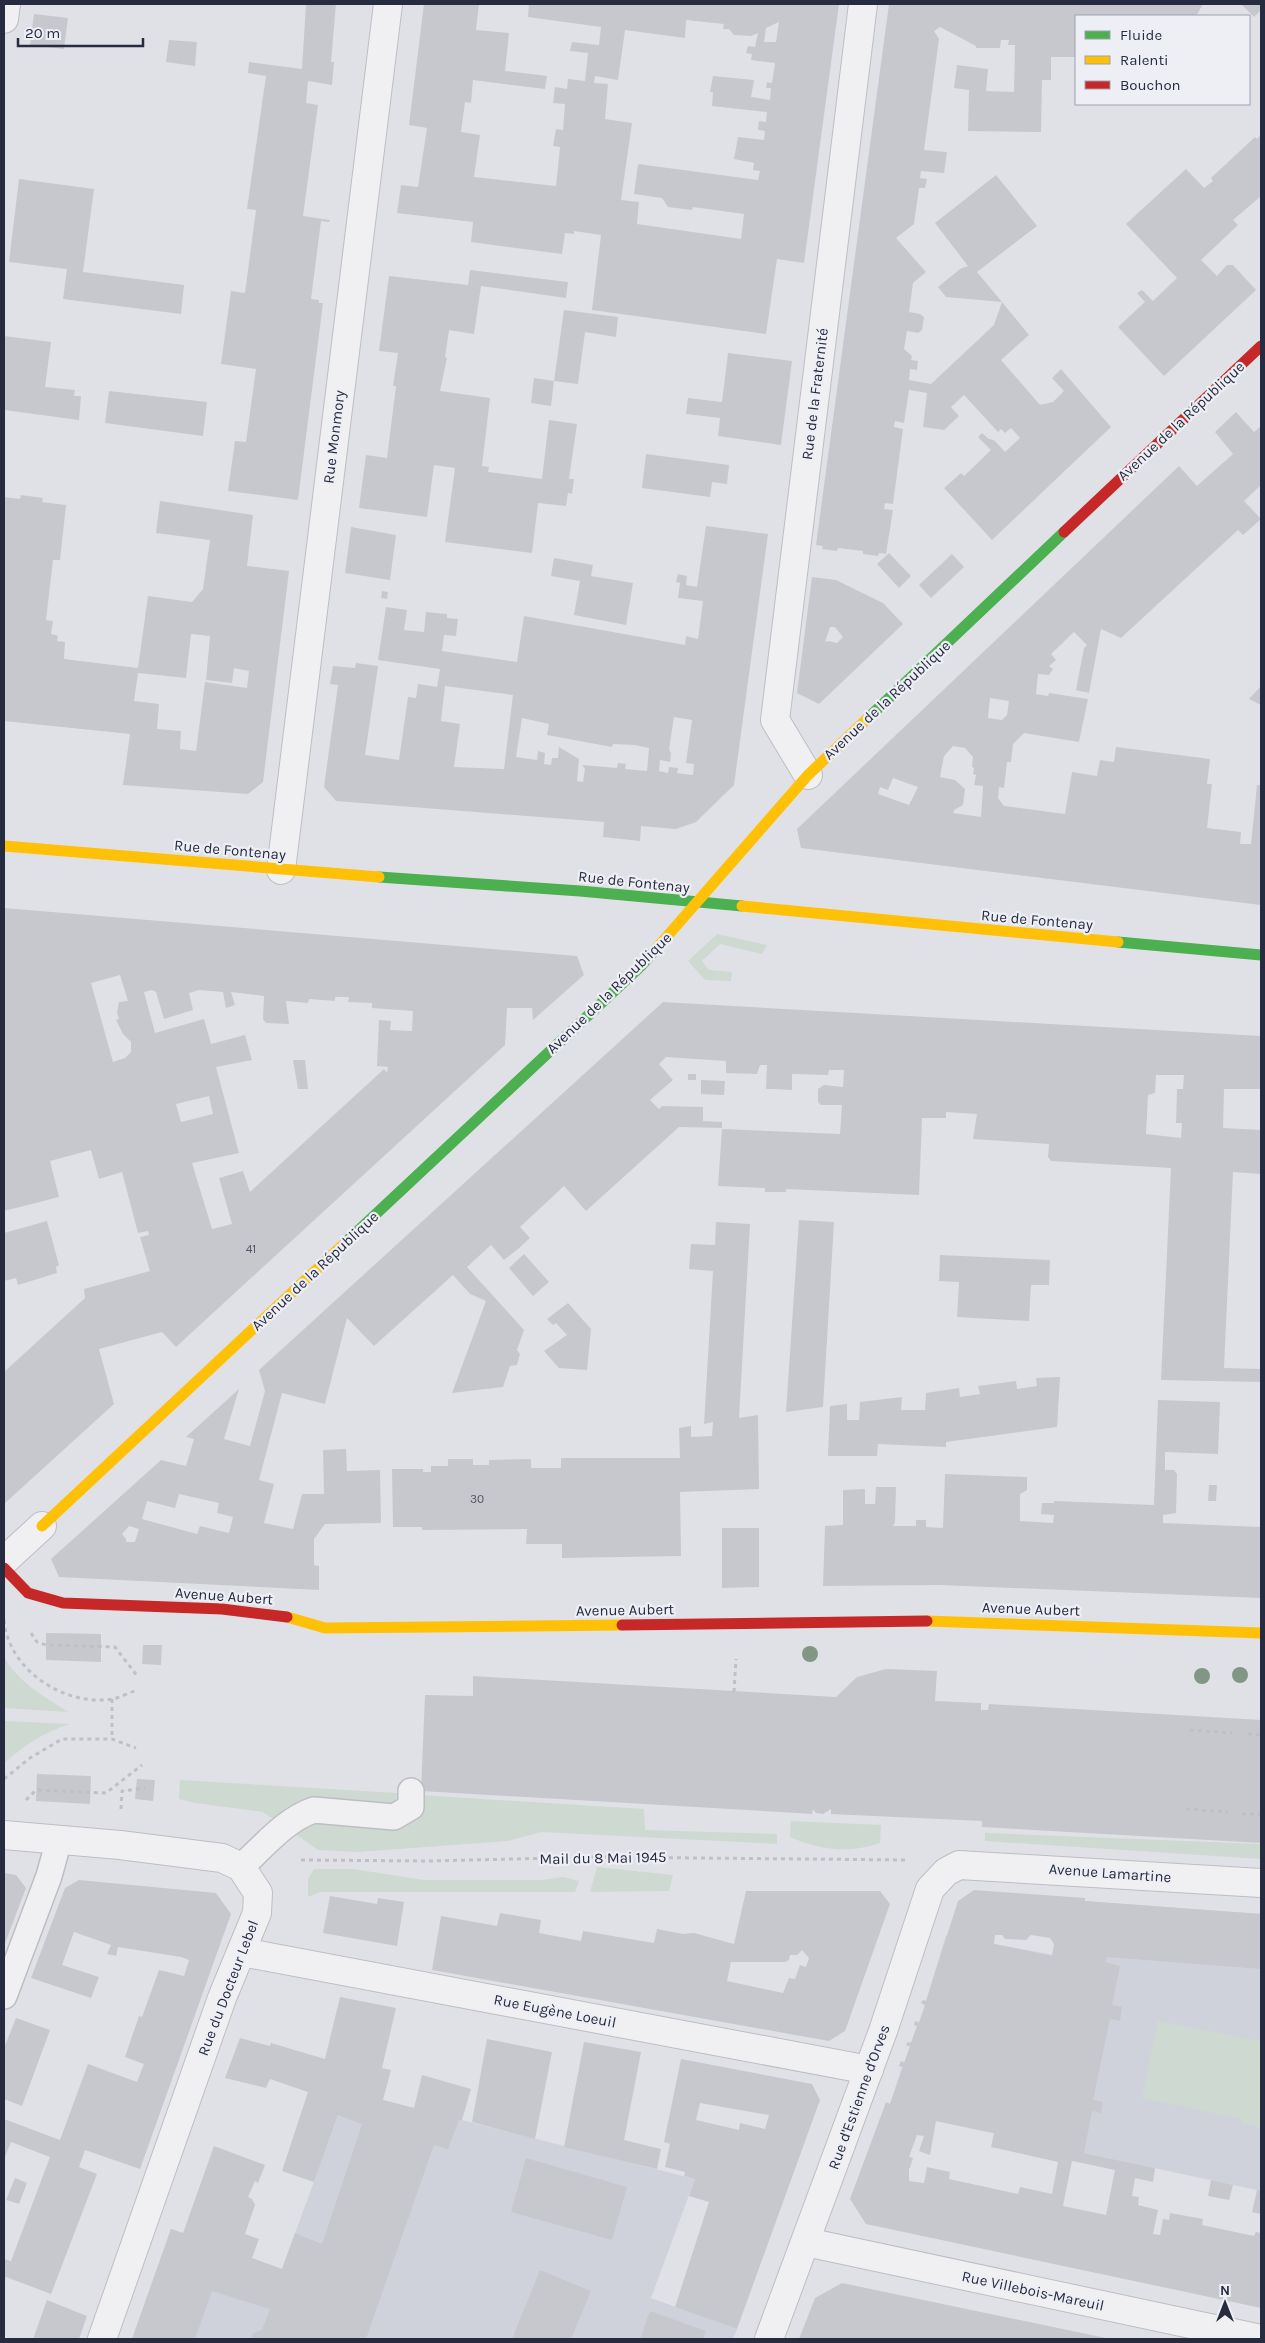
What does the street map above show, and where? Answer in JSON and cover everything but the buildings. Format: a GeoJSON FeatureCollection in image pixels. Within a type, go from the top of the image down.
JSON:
{"type":"FeatureCollection","features":[{"type":"Feature","properties":{"kind":"street"},"geometry":{"type":"LineString","coordinates":[[4,19],[6,4]]}},
{"type":"Feature","properties":{"kind":"street","name":"Rue Monmory"},"geometry":{"type":"LineString","coordinates":[[281,870],[288,801],[388,4]]}},
{"type":"Feature","properties":{"kind":"street","name":"Rue de la Fraternité"},"geometry":{"type":"LineString","coordinates":[[808,775],[775,720],[863,4]]}},
{"type":"Feature","properties":{"kind":"street","name":"Avenue de la République"},"geometry":{"type":"LineString","coordinates":[[4,1561],[642,965],[697,904],[756,832],[808,775],[1261,346]]}},
{"type":"Feature","properties":{"kind":"street","name":"Rue de Fontenay"},"geometry":{"type":"LineString","coordinates":[[4,846],[281,870],[580,891],[697,904],[1261,955]]}},
{"type":"Feature","properties":{"kind":"street","name":"Avenue Aubert"},"geometry":{"type":"LineString","coordinates":[[4,1568],[28,1593],[63,1603],[222,1609],[281,1615],[325,1628],[939,1621],[1261,1633]]}},
{"type":"Feature","properties":{"kind":"street"},"geometry":{"type":"LineString","coordinates":[[4,1835],[120,1845],[222,1858],[241,1867]]}},
{"type":"Feature","properties":{"kind":"street","name":"Avenue Lamartine"},"geometry":{"type":"LineString","coordinates":[[959,1865],[1261,1883]]}},
{"type":"Feature","properties":{"kind":"street","name":"Rue d'Estienne d'Orves"},"geometry":{"type":"LineString","coordinates":[[769,2339],[869,2070],[930,1889],[946,1872],[959,1865]]}},
{"type":"Feature","properties":{"kind":"street","name":"Rue du Docteur Lebel"},"geometry":{"type":"LineString","coordinates":[[102,2339],[222,1998],[257,1913],[258,1892],[241,1867]]}},
{"type":"Feature","properties":{"kind":"street","name":"Rue Eugène Loeuil"},"geometry":{"type":"LineString","coordinates":[[242,1952],[869,2070]]}},
{"type":"Feature","properties":{"kind":"street","name":"Rue Villebois-Mareuil"},"geometry":{"type":"LineString","coordinates":[[806,2242],[1232,2336],[1261,2339]]}},
{"type":"Feature","properties":{"kind":"lane"},"geometry":{"type":"LineString","coordinates":[[241,1867],[292,1821],[305,1812],[314,1810],[394,1817],[411,1807],[411,1791]]}},
{"type":"Feature","properties":{"kind":"lane"},"geometry":{"type":"LineString","coordinates":[[4,1996],[49,1876],[59,1840]]}},
{"type":"Feature","properties":{"kind":"path"},"geometry":{"type":"LineString","coordinates":[[4,1620],[4,1631],[21,1663],[44,1683],[74,1697],[112,1699],[138,1690]]}},
{"type":"Feature","properties":{"kind":"path"},"geometry":{"type":"LineString","coordinates":[[46,1645],[115,1647],[138,1677]]}},
{"type":"Feature","properties":{"kind":"path"},"geometry":{"type":"LineString","coordinates":[[734,1692],[737,1653]]}},
{"type":"Feature","properties":{"kind":"path"},"geometry":{"type":"LineString","coordinates":[[112,1699],[112,1740]]}},
{"type":"Feature","properties":{"kind":"path"},"geometry":{"type":"LineString","coordinates":[[1190,1730],[1232,1733]]}},
{"type":"Feature","properties":{"kind":"path"},"geometry":{"type":"LineString","coordinates":[[1248,1734],[1261,1734]]}},
{"type":"Feature","properties":{"kind":"path"},"geometry":{"type":"LineString","coordinates":[[4,1780],[30,1758],[62,1740],[112,1740],[136,1748]]}},
{"type":"Feature","properties":{"kind":"path"},"geometry":{"type":"LineString","coordinates":[[36,1790],[106,1793],[142,1765]]}},
{"type":"Feature","properties":{"kind":"path"},"geometry":{"type":"LineString","coordinates":[[122,1791],[145,1788]]}},
{"type":"Feature","properties":{"kind":"path"},"geometry":{"type":"LineString","coordinates":[[1186,1809],[1228,1812]]}},
{"type":"Feature","properties":{"kind":"path"},"geometry":{"type":"LineString","coordinates":[[1242,1814],[1261,1814]]}},
{"type":"Feature","properties":{"kind":"path","name":"Mail du 8 Mai 1945"},"geometry":{"type":"LineString","coordinates":[[292,1859],[431,1861],[594,1856],[912,1860]]}},
{"type":"Feature","properties":{"kind":"shaded area"},"geometry":{"type":"Polygon","coordinates":[[[717,934],[767,945],[762,954],[720,944],[702,961],[709,970],[732,972],[731,981],[705,980],[688,961],[717,934]]]}},
{"type":"Feature","properties":{"kind":"shaded area"},"geometry":{"type":"Polygon","coordinates":[[[4,1657],[25,1682],[41,1695],[69,1712],[4,1708],[4,1657]]]}},
{"type":"Feature","properties":{"kind":"shaded area"},"geometry":{"type":"Polygon","coordinates":[[[4,1721],[70,1724],[35,1740],[4,1763],[4,1721]]]}},
{"type":"Feature","properties":{"kind":"shaded area"},"geometry":{"type":"Polygon","coordinates":[[[180,1780],[397,1793],[396,1804],[279,1823],[263,1812],[195,1803],[179,1799],[180,1780]]]}},
{"type":"Feature","properties":{"kind":"shaded area"},"geometry":{"type":"Polygon","coordinates":[[[420,1795],[644,1809],[645,1830],[777,1834],[777,1844],[541,1832],[508,1841],[358,1852],[318,1850],[294,1833],[307,1821],[393,1828],[420,1795]]]}},
{"type":"Feature","properties":{"kind":"shaded area"},"geometry":{"type":"Polygon","coordinates":[[[791,1821],[881,1825],[880,1843],[857,1849],[823,1848],[790,1837],[791,1821]]]}},
{"type":"Feature","properties":{"kind":"shaded area"},"geometry":{"type":"Polygon","coordinates":[[[985,1833],[1261,1844],[1261,1859],[985,1841],[985,1833]]]}},
{"type":"Feature","properties":{"kind":"shaded area"},"geometry":{"type":"Polygon","coordinates":[[[597,1867],[673,1875],[669,1891],[590,1892],[597,1867]]]}},
{"type":"Feature","properties":{"kind":"shaded area"},"geometry":{"type":"Polygon","coordinates":[[[314,1869],[353,1869],[424,1880],[542,1880],[563,1877],[579,1881],[575,1892],[320,1892],[308,1897],[308,1879],[314,1869]]]}},
{"type":"Feature","properties":{"kind":"shaded area"},"geometry":{"type":"Polygon","coordinates":[[[1085,1901],[1261,1914],[1261,2191],[936,2121],[890,2104],[902,2067],[899,2066],[901,2061],[905,2062],[910,2047],[906,2045],[908,2042],[911,2043],[917,2026],[914,2025],[915,2021],[919,2022],[925,2005],[921,2003],[923,2000],[926,2001],[946,1935],[1081,1960],[1085,1901]]]}},
{"type":"Feature","properties":{"kind":"shaded area"},"geometry":{"type":"Polygon","coordinates":[[[1158,2021],[1258,2041],[1261,2035],[1261,2128],[1242,2124],[1242,2119],[1142,2098],[1158,2021]]]}},
{"type":"Feature","properties":{"kind":"shaded area"},"geometry":{"type":"Polygon","coordinates":[[[347,2091],[695,2179],[651,2298],[737,2329],[733,2339],[132,2339],[171,2229],[282,2269],[347,2091]]]}},
{"type":"Feature","properties":{"kind":"traffic: fast"},"geometry":{"type":"LineString","coordinates":[[868,718],[1064,532]]}},
{"type":"Feature","properties":{"kind":"traffic: fast"},"geometry":{"type":"LineString","coordinates":[[379,877],[580,891],[742,906]]}},
{"type":"Feature","properties":{"kind":"traffic: fast"},"geometry":{"type":"LineString","coordinates":[[1118,942],[1261,955]]}},
{"type":"Feature","properties":{"kind":"traffic: fast"},"geometry":{"type":"LineString","coordinates":[[346,1242],[642,965],[656,949]]}},
{"type":"Feature","properties":{"kind":"traffic: slow"},"geometry":{"type":"LineString","coordinates":[[656,949],[808,775],[868,718]]}},
{"type":"Feature","properties":{"kind":"traffic: slow"},"geometry":{"type":"LineString","coordinates":[[4,846],[379,877]]}},
{"type":"Feature","properties":{"kind":"traffic: slow"},"geometry":{"type":"LineString","coordinates":[[742,906],[1118,942]]}},
{"type":"Feature","properties":{"kind":"traffic: slow"},"geometry":{"type":"LineString","coordinates":[[42,1526],[346,1242]]}},
{"type":"Feature","properties":{"kind":"traffic: slow"},"geometry":{"type":"LineString","coordinates":[[287,1617],[325,1628],[622,1625]]}},
{"type":"Feature","properties":{"kind":"traffic: slow"},"geometry":{"type":"LineString","coordinates":[[927,1621],[1261,1633]]}},
{"type":"Feature","properties":{"kind":"traffic: jam"},"geometry":{"type":"LineString","coordinates":[[1064,532],[1261,346]]}},
{"type":"Feature","properties":{"kind":"traffic: jam"},"geometry":{"type":"LineString","coordinates":[[4,1568],[28,1593],[63,1603],[222,1609],[287,1617]]}},
{"type":"Feature","properties":{"kind":"traffic: jam"},"geometry":{"type":"LineString","coordinates":[[622,1625],[927,1621]]}}]}
